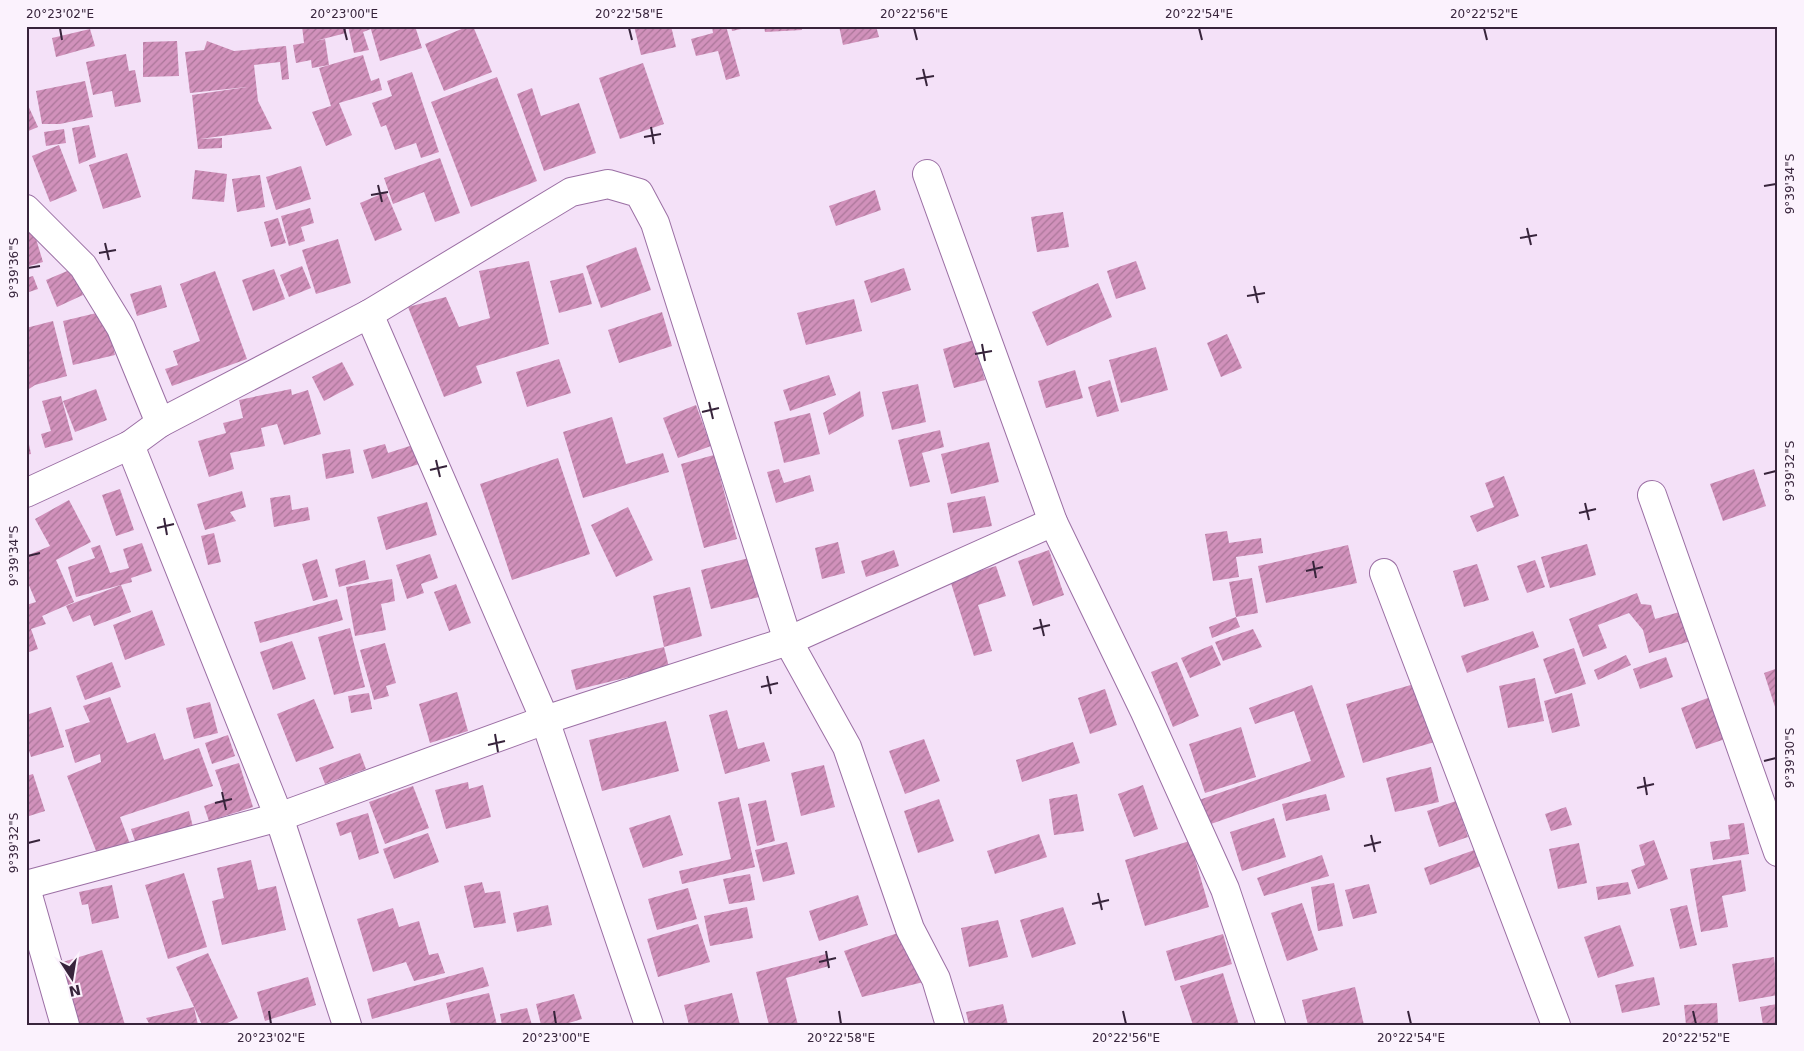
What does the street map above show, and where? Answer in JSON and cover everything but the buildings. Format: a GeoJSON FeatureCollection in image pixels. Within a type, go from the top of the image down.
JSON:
{"type":"FeatureCollection","features":[{"type":"Feature","properties":{"kind":"street"},"geometry":{"type":"LineString","coordinates":[[927,174],[1053,522],[1145,712],[1225,889],[1271,1025]]}},
{"type":"Feature","properties":{"kind":"street"},"geometry":{"type":"LineString","coordinates":[[26,493],[130,445],[160,423],[369,314],[572,192],[608,184],[639,193],[655,223],[788,641],[848,747],[910,930],[936,979],[950,1025]]}},
{"type":"Feature","properties":{"kind":"street"},"geometry":{"type":"LineString","coordinates":[[26,209],[84,266],[121,328],[160,423]]}},
{"type":"Feature","properties":{"kind":"street"},"geometry":{"type":"LineString","coordinates":[[369,314],[545,720],[649,1025]]}},
{"type":"Feature","properties":{"kind":"street"},"geometry":{"type":"LineString","coordinates":[[130,445],[278,817],[347,1025]]}},
{"type":"Feature","properties":{"kind":"street"},"geometry":{"type":"LineString","coordinates":[[1652,495],[1778,852]]}},
{"type":"Feature","properties":{"kind":"street"},"geometry":{"type":"LineString","coordinates":[[65,1025],[26,887],[278,817],[545,720],[788,641],[1053,522]]}},
{"type":"Feature","properties":{"kind":"street"},"geometry":{"type":"LineString","coordinates":[[1384,573],[1556,1025]]}}]}
